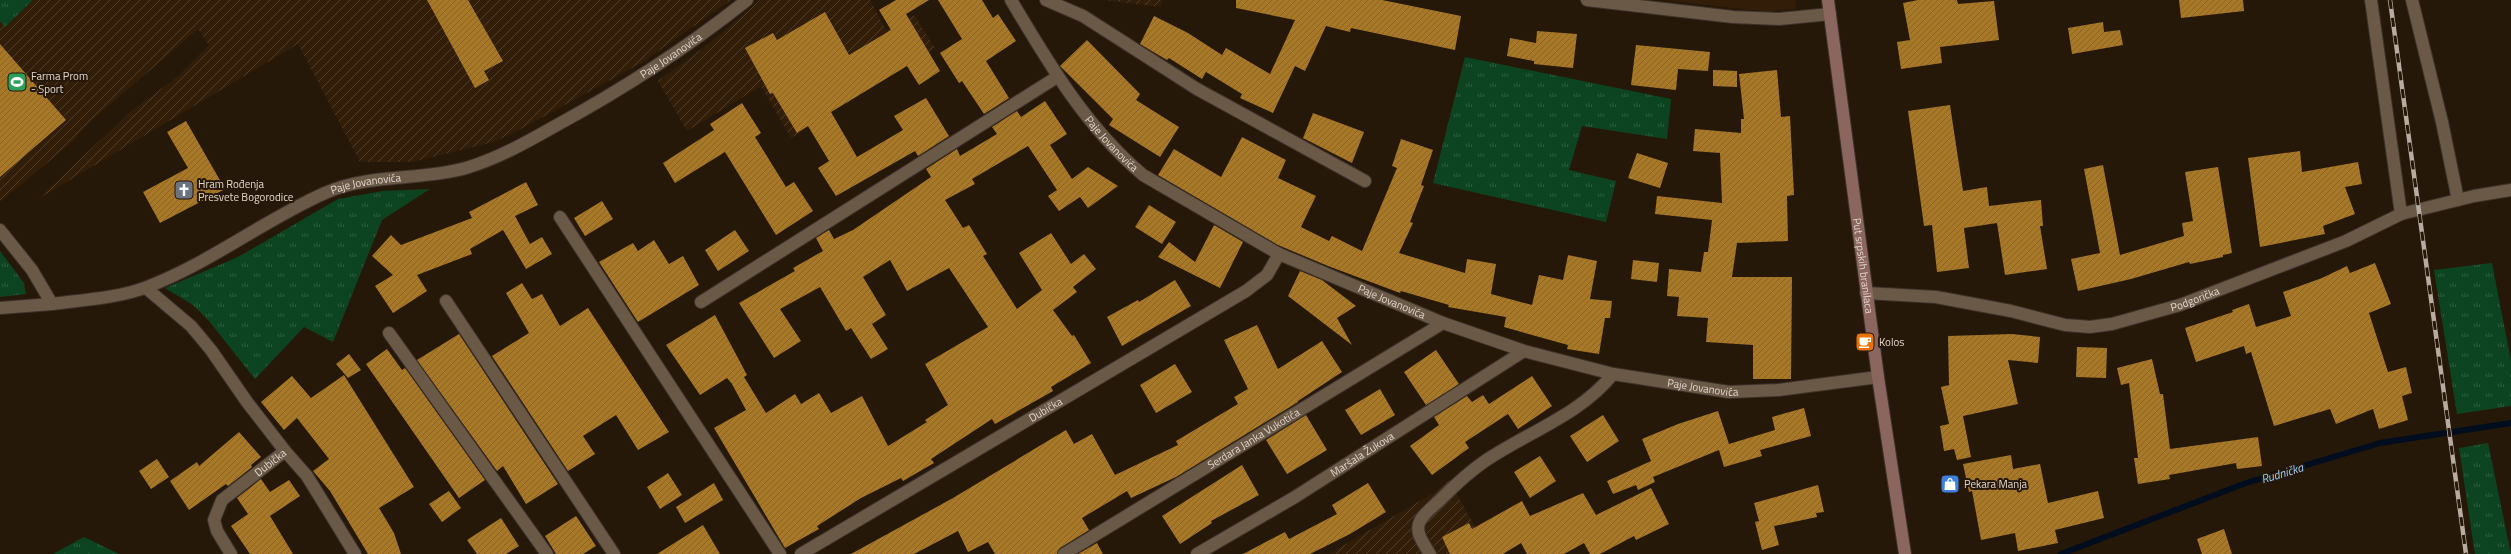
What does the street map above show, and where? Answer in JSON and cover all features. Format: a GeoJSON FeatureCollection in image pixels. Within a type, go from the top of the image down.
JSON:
{"type":"FeatureCollection","features":[{"type":"Feature","properties":{"kind":"main road","name":"Put srpskih branilaca"},"geometry":{"type":"LineString","coordinates":[[1828,0],[1866,293],[1906,554]]}},
{"type":"Feature","properties":{"kind":"street","name":"Paje Jovanovića"},"geometry":{"type":"LineString","coordinates":[[0,308],[94,299],[146,288],[217,253],[326,192],[366,181],[403,176],[427,176],[465,168],[500,156],[596,104],[708,31],[748,0]]}},
{"type":"Feature","properties":{"kind":"street","name":"Paje Jovanovića"},"geometry":{"type":"LineString","coordinates":[[1011,0],[1057,77],[1106,141],[1143,175],[1279,254],[1443,323],[1524,351],[1613,374],[1730,392],[1778,390],[1878,378]]}},
{"type":"Feature","properties":{"kind":"street"},"geometry":{"type":"LineString","coordinates":[[1046,0],[1083,16],[1197,89],[1365,181]]}},
{"type":"Feature","properties":{"kind":"street"},"geometry":{"type":"LineString","coordinates":[[1587,0],[1733,17],[1779,19],[1830,14]]}},
{"type":"Feature","properties":{"kind":"street"},"geometry":{"type":"LineString","coordinates":[[2371,0],[2401,214]]}},
{"type":"Feature","properties":{"kind":"street"},"geometry":{"type":"LineString","coordinates":[[2412,0],[2442,122],[2458,200]]}},
{"type":"Feature","properties":{"kind":"street"},"geometry":{"type":"LineString","coordinates":[[701,302],[1057,77]]}},
{"type":"Feature","properties":{"kind":"street","name":"Podgorička"},"geometry":{"type":"LineString","coordinates":[[1866,293],[1936,297],[2011,311],[2065,325],[2090,327],[2112,324],[2180,305],[2346,241],[2401,214],[2458,200],[2511,190]]}},
{"type":"Feature","properties":{"kind":"street"},"geometry":{"type":"LineString","coordinates":[[560,217],[780,554]]}},
{"type":"Feature","properties":{"kind":"street"},"geometry":{"type":"LineString","coordinates":[[0,230],[32,270],[52,304]]}},
{"type":"Feature","properties":{"kind":"street","name":"Dubička"},"geometry":{"type":"LineString","coordinates":[[801,554],[1246,291],[1267,275],[1279,254]]}},
{"type":"Feature","properties":{"kind":"street"},"geometry":{"type":"LineString","coordinates":[[146,288],[190,326],[206,344],[247,402],[285,450]]}},
{"type":"Feature","properties":{"kind":"street"},"geometry":{"type":"LineString","coordinates":[[446,300],[614,554]]}},
{"type":"Feature","properties":{"kind":"street","name":"Serdara Janka Vukotića"},"geometry":{"type":"LineString","coordinates":[[1064,554],[1443,323]]}},
{"type":"Feature","properties":{"kind":"street"},"geometry":{"type":"LineString","coordinates":[[389,333],[547,554]]}},
{"type":"Feature","properties":{"kind":"street","name":"Maršala Žukova"},"geometry":{"type":"LineString","coordinates":[[1197,554],[1295,497],[1524,351]]}},
{"type":"Feature","properties":{"kind":"street"},"geometry":{"type":"LineString","coordinates":[[1430,554],[1418,531],[1420,520],[1464,477],[1486,460],[1537,432],[1588,399],[1602,388],[1613,374]]}},
{"type":"Feature","properties":{"kind":"street","name":"Dubička"},"geometry":{"type":"LineString","coordinates":[[230,554],[216,531],[214,520],[222,500],[285,450],[311,482],[355,554]]}},
{"type":"Feature","properties":{"kind":"shaded area"},"geometry":{"type":"Polygon","coordinates":[[[33,0],[731,0],[643,62],[521,129],[494,142],[412,162],[360,162],[298,44],[38,199],[130,112],[177,77],[209,45],[198,29],[91,121],[71,143],[0,202],[0,21],[5,27],[33,0]]]}},
{"type":"Feature","properties":{"kind":"shaded area"},"geometry":{"type":"Polygon","coordinates":[[[760,0],[870,0],[886,30],[914,15],[935,48],[791,138],[761,86],[687,131],[658,81],[711,42],[760,0]]]}},
{"type":"Feature","properties":{"kind":"shaded area"},"geometry":{"type":"Polygon","coordinates":[[[1104,0],[1162,0],[1161,7],[1104,0]]]}},
{"type":"Feature","properties":{"kind":"shaded area"},"geometry":{"type":"Polygon","coordinates":[[[1664,0],[1795,0],[1796,9],[1766,12],[1664,0]]]}},
{"type":"Feature","properties":{"kind":"shaded area"},"geometry":{"type":"Polygon","coordinates":[[[1449,480],[1490,554],[1329,554],[1435,492],[1449,480]]]}},
{"type":"Feature","properties":{"kind":"green space"},"geometry":{"type":"Polygon","coordinates":[[[0,0],[33,0],[5,27],[0,21],[0,0]]]}},
{"type":"Feature","properties":{"kind":"green space"},"geometry":{"type":"Polygon","coordinates":[[[1465,57],[1671,99],[1667,139],[1582,126],[1569,170],[1616,181],[1606,222],[1433,183],[1465,57]]]}},
{"type":"Feature","properties":{"kind":"green space"},"geometry":{"type":"Polygon","coordinates":[[[430,189],[382,220],[333,342],[304,327],[255,379],[209,321],[193,305],[165,288],[238,257],[338,199],[383,191],[430,189]]]}},
{"type":"Feature","properties":{"kind":"green space"},"geometry":{"type":"Polygon","coordinates":[[[0,251],[24,283],[26,294],[0,297],[0,251]]]}},
{"type":"Feature","properties":{"kind":"green space"},"geometry":{"type":"Polygon","coordinates":[[[2492,263],[2511,361],[2511,406],[2457,414],[2434,270],[2492,263]]]}},
{"type":"Feature","properties":{"kind":"green space"},"geometry":{"type":"Polygon","coordinates":[[[2488,443],[2511,554],[2475,554],[2459,448],[2488,443]]]}},
{"type":"Feature","properties":{"kind":"green space"},"geometry":{"type":"Polygon","coordinates":[[[84,537],[119,554],[53,554],[84,537]]]}},
{"type":"Feature","properties":{"kind":"building"},"geometry":{"type":"Polygon","coordinates":[[[427,0],[468,0],[503,61],[484,71],[489,80],[475,88],[427,0]]]}},
{"type":"Feature","properties":{"kind":"building"},"geometry":{"type":"Polygon","coordinates":[[[896,0],[929,0],[906,14],[940,71],[919,85],[907,66],[831,112],[857,157],[903,130],[894,116],[926,98],[949,136],[918,156],[915,151],[836,196],[818,168],[829,161],[808,126],[797,133],[773,93],[770,94],[745,48],[773,33],[777,40],[825,12],[849,55],[891,30],[879,10],[896,0]]]}},
{"type":"Feature","properties":{"kind":"building"},"geometry":{"type":"Polygon","coordinates":[[[938,0],[982,0],[993,18],[998,14],[1016,41],[986,61],[1009,98],[984,114],[962,81],[959,83],[940,53],[962,39],[938,0]]]}},
{"type":"Feature","properties":{"kind":"building"},"geometry":{"type":"Polygon","coordinates":[[[1236,0],[1382,0],[1461,16],[1455,50],[1351,28],[1350,32],[1326,26],[1305,71],[1295,66],[1273,113],[1240,98],[1242,94],[1206,72],[1202,79],[1169,58],[1167,60],[1140,44],[1154,16],[1188,33],[1222,55],[1226,48],[1270,74],[1295,20],[1236,8],[1236,0]]]}},
{"type":"Feature","properties":{"kind":"building"},"geometry":{"type":"Polygon","coordinates":[[[1918,0],[1957,0],[1958,4],[1994,1],[1999,40],[1940,47],[1942,63],[1901,69],[1897,42],[1910,40],[1903,3],[1918,0]]]}},
{"type":"Feature","properties":{"kind":"building"},"geometry":{"type":"Polygon","coordinates":[[[2179,0],[2243,0],[2244,11],[2181,18],[2179,0]]]}},
{"type":"Feature","properties":{"kind":"building"},"geometry":{"type":"Polygon","coordinates":[[[2103,22],[2104,32],[2120,30],[2123,45],[2072,54],[2068,28],[2103,22]]]}},
{"type":"Feature","properties":{"kind":"building"},"geometry":{"type":"Polygon","coordinates":[[[1537,31],[1577,34],[1573,68],[1534,64],[1534,61],[1507,56],[1510,38],[1536,43],[1537,31]]]}},
{"type":"Feature","properties":{"kind":"building"},"geometry":{"type":"Polygon","coordinates":[[[1087,40],[1140,94],[1136,100],[1179,127],[1160,157],[1109,125],[1113,119],[1060,66],[1087,40]]]}},
{"type":"Feature","properties":{"kind":"building","name":"Farma Prom - Sport"},"geometry":{"type":"Polygon","coordinates":[[[0,44],[66,120],[0,177],[0,44]]]}},
{"type":"Feature","properties":{"kind":"building"},"geometry":{"type":"Polygon","coordinates":[[[1636,45],[1710,52],[1708,71],[1678,69],[1676,90],[1631,85],[1636,45]]]}},
{"type":"Feature","properties":{"kind":"building"},"geometry":{"type":"Polygon","coordinates":[[[1713,70],[1737,71],[1737,87],[1713,86],[1713,70]]]}},
{"type":"Feature","properties":{"kind":"building"},"geometry":{"type":"Polygon","coordinates":[[[1777,70],[1781,117],[1790,116],[1794,195],[1787,196],[1788,241],[1737,243],[1732,277],[1792,277],[1791,379],[1753,379],[1753,345],[1706,342],[1708,318],[1677,316],[1679,297],[1667,296],[1669,269],[1701,272],[1704,252],[1708,252],[1712,220],[1655,214],[1657,196],[1722,203],[1720,153],[1693,151],[1695,129],[1741,133],[1741,119],[1744,119],[1739,74],[1777,70]]]}},
{"type":"Feature","properties":{"kind":"building"},"geometry":{"type":"Polygon","coordinates":[[[1045,101],[1067,134],[1050,145],[1072,179],[1088,167],[1118,186],[1088,208],[1080,197],[1059,211],[1048,196],[1057,190],[1028,146],[972,179],[975,184],[945,200],[963,228],[969,225],[987,254],[983,256],[1017,309],[1042,290],[1019,253],[1051,233],[1071,264],[1084,254],[1096,269],[1073,287],[1077,292],[1053,310],[1072,336],[1074,335],[1091,363],[1051,387],[1053,391],[995,424],[992,419],[931,459],[934,463],[903,481],[901,478],[861,498],[817,526],[819,529],[785,548],[714,428],[746,410],[732,384],[727,378],[700,395],[666,345],[715,315],[747,375],[744,377],[766,413],[795,394],[801,404],[819,393],[831,413],[862,396],[888,446],[927,422],[925,420],[948,405],[925,364],[988,327],[949,268],[907,291],[890,260],[863,277],[886,315],[872,324],[888,349],[871,359],[851,328],[846,331],[820,287],[780,309],[801,341],[774,358],[739,303],[795,271],[793,268],[823,251],[816,238],[829,230],[834,239],[853,230],[931,177],[926,169],[957,149],[960,156],[997,134],[992,127],[1017,111],[1021,117],[1045,101]]]}},
{"type":"Feature","properties":{"kind":"building"},"geometry":{"type":"Polygon","coordinates":[[[742,103],[761,133],[755,137],[786,187],[794,182],[813,211],[776,235],[725,152],[675,183],[663,163],[714,130],[710,124],[742,103]]]}},
{"type":"Feature","properties":{"kind":"building"},"geometry":{"type":"Polygon","coordinates":[[[1950,105],[1963,191],[1987,187],[1989,206],[2041,200],[2043,226],[2040,226],[2047,269],[2005,275],[1997,223],[1964,228],[1969,268],[1937,272],[1932,225],[1924,226],[1908,111],[1950,105]]]}},
{"type":"Feature","properties":{"kind":"building"},"geometry":{"type":"Polygon","coordinates":[[[1313,113],[1364,132],[1352,163],[1303,138],[1313,113]]]}},
{"type":"Feature","properties":{"kind":"building","name":"Hram Rođenja Presvete Bogorodice"},"geometry":{"type":"Polygon","coordinates":[[[186,121],[225,189],[160,223],[143,192],[188,168],[167,132],[186,121]]]}},
{"type":"Feature","properties":{"kind":"building"},"geometry":{"type":"Polygon","coordinates":[[[1242,137],[1286,160],[1278,178],[1316,196],[1301,227],[1329,241],[1332,236],[1362,251],[1397,168],[1392,166],[1401,139],[1433,150],[1421,185],[1424,186],[1410,222],[1413,223],[1399,253],[1465,273],[1467,259],[1496,264],[1491,294],[1532,305],[1539,275],[1563,280],[1568,255],[1597,261],[1590,299],[1612,301],[1610,318],[1605,318],[1599,354],[1567,349],[1568,345],[1504,327],[1506,317],[1448,307],[1449,305],[1401,291],[1400,293],[1328,266],[1278,245],[1158,175],[1174,149],[1221,177],[1242,137]]]}},
{"type":"Feature","properties":{"kind":"building"},"geometry":{"type":"Polygon","coordinates":[[[2300,151],[2302,172],[2358,162],[2362,184],[2345,187],[2355,214],[2323,226],[2325,234],[2260,247],[2248,158],[2300,151]]]}},
{"type":"Feature","properties":{"kind":"building"},"geometry":{"type":"Polygon","coordinates":[[[1637,153],[1668,163],[1660,188],[1628,178],[1637,153]]]}},
{"type":"Feature","properties":{"kind":"building"},"geometry":{"type":"Polygon","coordinates":[[[2103,165],[2120,255],[2184,236],[2182,223],[2193,221],[2185,172],[2218,167],[2232,253],[2223,255],[2223,257],[2190,264],[2189,262],[2131,279],[2078,291],[2071,259],[2100,253],[2084,169],[2103,165]]]}},
{"type":"Feature","properties":{"kind":"building"},"geometry":{"type":"Polygon","coordinates":[[[526,182],[538,205],[515,216],[530,244],[542,237],[552,254],[526,269],[503,230],[470,249],[472,254],[417,275],[427,291],[393,313],[375,286],[393,275],[372,256],[391,235],[401,245],[472,218],[469,212],[526,182]]]}},
{"type":"Feature","properties":{"kind":"building"},"geometry":{"type":"Polygon","coordinates":[[[602,201],[613,219],[585,236],[574,218],[602,201]]]}},
{"type":"Feature","properties":{"kind":"building"},"geometry":{"type":"Polygon","coordinates":[[[1149,205],[1176,222],[1162,244],[1135,227],[1149,205]]]}},
{"type":"Feature","properties":{"kind":"building"},"geometry":{"type":"Polygon","coordinates":[[[1214,225],[1243,242],[1220,288],[1158,257],[1169,242],[1195,262],[1214,225]]]}},
{"type":"Feature","properties":{"kind":"building"},"geometry":{"type":"Polygon","coordinates":[[[735,230],[749,251],[718,271],[705,250],[735,230]]]}},
{"type":"Feature","properties":{"kind":"building"},"geometry":{"type":"Polygon","coordinates":[[[654,240],[669,264],[683,256],[699,285],[638,322],[599,262],[633,243],[638,251],[654,240]]]}},
{"type":"Feature","properties":{"kind":"building"},"geometry":{"type":"Polygon","coordinates":[[[1633,260],[1659,263],[1657,282],[1631,279],[1633,260]]]}},
{"type":"Feature","properties":{"kind":"building"},"geometry":{"type":"Polygon","coordinates":[[[2375,263],[2391,304],[2369,313],[2388,372],[2406,367],[2412,393],[2402,396],[2408,420],[2379,429],[2373,409],[2336,424],[2330,409],[2274,426],[2251,352],[2246,354],[2244,346],[2196,362],[2185,328],[2233,312],[2232,310],[2249,304],[2256,327],[2291,316],[2283,292],[2322,278],[2347,266],[2350,273],[2375,263]]]}},
{"type":"Feature","properties":{"kind":"building"},"geometry":{"type":"Polygon","coordinates":[[[1300,271],[1322,280],[1356,306],[1337,318],[1352,345],[1288,296],[1300,271]]]}},
{"type":"Feature","properties":{"kind":"building"},"geometry":{"type":"Polygon","coordinates":[[[1175,280],[1191,306],[1122,346],[1107,317],[1138,300],[1139,302],[1175,280]]]}},
{"type":"Feature","properties":{"kind":"building"},"geometry":{"type":"Polygon","coordinates":[[[522,283],[532,299],[542,294],[560,326],[588,308],[669,432],[638,450],[616,415],[583,436],[595,454],[568,471],[492,356],[529,333],[506,293],[522,283]]]}},
{"type":"Feature","properties":{"kind":"building"},"geometry":{"type":"Polygon","coordinates":[[[1257,325],[1278,369],[1322,341],[1342,372],[1298,402],[1176,477],[1131,498],[1127,491],[1082,518],[1089,530],[1060,548],[1057,554],[995,554],[988,542],[968,552],[958,531],[914,554],[851,554],[953,498],[1066,430],[1074,444],[1092,434],[1115,475],[1178,445],[1176,441],[1238,404],[1234,397],[1248,389],[1224,340],[1257,325]]]}},
{"type":"Feature","properties":{"kind":"building"},"geometry":{"type":"Polygon","coordinates":[[[459,334],[558,484],[526,504],[503,466],[497,471],[417,360],[459,334]]]}},
{"type":"Feature","properties":{"kind":"building"},"geometry":{"type":"Polygon","coordinates":[[[2012,334],[2040,337],[2038,363],[2008,360],[2018,404],[1963,416],[1971,457],[1957,460],[1954,449],[1944,451],[1940,426],[1949,424],[1941,387],[1949,385],[1948,336],[2012,334]]]}},
{"type":"Feature","properties":{"kind":"building"},"geometry":{"type":"Polygon","coordinates":[[[2077,347],[2107,348],[2106,378],[2076,377],[2077,347]]]}},
{"type":"Feature","properties":{"kind":"building"},"geometry":{"type":"Polygon","coordinates":[[[387,349],[402,370],[405,368],[485,480],[459,498],[366,364],[387,349]]]}},
{"type":"Feature","properties":{"kind":"building"},"geometry":{"type":"Polygon","coordinates":[[[1436,350],[1459,384],[1426,405],[1404,372],[1436,350]]]}},
{"type":"Feature","properties":{"kind":"building"},"geometry":{"type":"Polygon","coordinates":[[[349,354],[361,370],[348,378],[336,364],[349,354]]]}},
{"type":"Feature","properties":{"kind":"building"},"geometry":{"type":"Polygon","coordinates":[[[2152,359],[2160,394],[2163,394],[2170,449],[2258,437],[2262,466],[2237,469],[2236,463],[2169,475],[2170,479],[2138,484],[2134,458],[2138,458],[2129,383],[2121,385],[2117,368],[2152,359]]]}},
{"type":"Feature","properties":{"kind":"building"},"geometry":{"type":"Polygon","coordinates":[[[1175,364],[1192,392],[1156,413],[1140,385],[1175,364]]]}},
{"type":"Feature","properties":{"kind":"building"},"geometry":{"type":"Polygon","coordinates":[[[344,375],[414,487],[379,508],[394,533],[401,554],[368,554],[330,491],[313,471],[329,459],[297,418],[284,430],[261,402],[292,376],[311,398],[344,375]]]}},
{"type":"Feature","properties":{"kind":"building"},"geometry":{"type":"Polygon","coordinates":[[[1532,376],[1552,406],[1518,429],[1508,414],[1465,442],[1469,448],[1432,475],[1410,446],[1439,425],[1434,417],[1467,396],[1472,402],[1483,395],[1489,404],[1532,376]]]}},
{"type":"Feature","properties":{"kind":"building"},"geometry":{"type":"Polygon","coordinates":[[[1380,389],[1395,415],[1361,435],[1345,410],[1380,389]]]}},
{"type":"Feature","properties":{"kind":"building"},"geometry":{"type":"Polygon","coordinates":[[[1804,408],[1811,436],[1760,450],[1762,456],[1724,467],[1719,450],[1653,477],[1655,482],[1638,490],[1636,485],[1613,494],[1607,481],[1651,461],[1642,439],[1678,424],[1718,411],[1729,444],[1775,430],[1772,417],[1804,408]]]}},
{"type":"Feature","properties":{"kind":"building"},"geometry":{"type":"Polygon","coordinates":[[[1306,415],[1327,450],[1287,474],[1266,440],[1306,415]]]}},
{"type":"Feature","properties":{"kind":"building"},"geometry":{"type":"Polygon","coordinates":[[[1603,415],[1619,441],[1587,462],[1570,436],[1603,415]]]}},
{"type":"Feature","properties":{"kind":"building"},"geometry":{"type":"Polygon","coordinates":[[[239,432],[261,457],[251,465],[252,467],[228,486],[226,484],[189,510],[170,481],[197,462],[199,466],[239,432]]]}},
{"type":"Feature","properties":{"kind":"building"},"geometry":{"type":"Polygon","coordinates":[[[2011,455],[2013,469],[2040,464],[2048,503],[2098,491],[2104,518],[2055,530],[2058,543],[2018,551],[2015,533],[1981,540],[1972,491],[1969,492],[1963,464],[2011,455]]]}},
{"type":"Feature","properties":{"kind":"building"},"geometry":{"type":"Polygon","coordinates":[[[1540,456],[1556,481],[1530,498],[1514,472],[1540,456]]]}},
{"type":"Feature","properties":{"kind":"building"},"geometry":{"type":"Polygon","coordinates":[[[157,459],[169,477],[151,489],[139,471],[157,459]]]}},
{"type":"Feature","properties":{"kind":"building"},"geometry":{"type":"Polygon","coordinates":[[[1242,465],[1259,495],[1211,521],[1212,523],[1180,544],[1162,516],[1242,465]]]}},
{"type":"Feature","properties":{"kind":"building"},"geometry":{"type":"Polygon","coordinates":[[[668,473],[682,495],[660,509],[647,487],[668,473]]]}},
{"type":"Feature","properties":{"kind":"building"},"geometry":{"type":"Polygon","coordinates":[[[261,479],[270,492],[289,480],[300,496],[270,516],[293,554],[250,554],[231,526],[248,514],[237,498],[261,479]]]}},
{"type":"Feature","properties":{"kind":"building"},"geometry":{"type":"Polygon","coordinates":[[[714,483],[723,500],[685,523],[676,507],[714,483]]]}},
{"type":"Feature","properties":{"kind":"building"},"geometry":{"type":"Polygon","coordinates":[[[1368,483],[1386,512],[1350,534],[1310,554],[1243,554],[1285,532],[1289,539],[1337,514],[1332,505],[1368,483]]]}},
{"type":"Feature","properties":{"kind":"building"},"geometry":{"type":"Polygon","coordinates":[[[1818,485],[1824,512],[1816,513],[1817,517],[1774,526],[1779,545],[1762,550],[1755,522],[1759,521],[1754,503],[1818,485]]]}},
{"type":"Feature","properties":{"kind":"building"},"geometry":{"type":"Polygon","coordinates":[[[1651,488],[1669,524],[1636,540],[1634,536],[1600,554],[1590,554],[1584,543],[1564,554],[1527,554],[1521,543],[1503,554],[1450,554],[1442,537],[1469,523],[1472,529],[1522,501],[1530,516],[1583,493],[1596,515],[1651,488]]]}},
{"type":"Feature","properties":{"kind":"building"},"geometry":{"type":"Polygon","coordinates":[[[449,491],[461,508],[442,522],[429,504],[449,491]]]}},
{"type":"Feature","properties":{"kind":"building"},"geometry":{"type":"Polygon","coordinates":[[[576,516],[596,546],[583,554],[556,554],[545,536],[576,516]]]}},
{"type":"Feature","properties":{"kind":"building"},"geometry":{"type":"Polygon","coordinates":[[[501,518],[519,546],[506,554],[477,554],[467,540],[501,518]]]}},
{"type":"Feature","properties":{"kind":"building"},"geometry":{"type":"Polygon","coordinates":[[[703,525],[720,554],[657,554],[703,525]]]}},
{"type":"Feature","properties":{"kind":"building"},"geometry":{"type":"Polygon","coordinates":[[[2224,529],[2232,554],[2202,554],[2197,539],[2224,529]]]}},
{"type":"Feature","properties":{"kind":"building"},"geometry":{"type":"Polygon","coordinates":[[[1097,543],[1103,554],[1078,554],[1097,543]]]}},
{"type":"Feature","properties":{"kind":"waterway","name":"Rudnička"},"geometry":{"type":"LineString","coordinates":[[2061,554],[2246,483],[2380,443],[2511,423]]}},
{"type":"Feature","properties":{"kind":"railway"},"geometry":{"type":"LineString","coordinates":[[2390,0],[2466,554]]}},
{"type":"Feature","properties":{"kind":"place","name":"Farma Prom - Sport"},"geometry":{"type":"Point","coordinates":[17,82]}},
{"type":"Feature","properties":{"kind":"place","name":"Hram Rođenja Presvete Bogorodice"},"geometry":{"type":"Point","coordinates":[184,190]}},
{"type":"Feature","properties":{"kind":"place","name":"Kolos"},"geometry":{"type":"Point","coordinates":[1865,342]}},
{"type":"Feature","properties":{"kind":"place","name":"Pekara Manja"},"geometry":{"type":"Point","coordinates":[1950,484]}}]}
